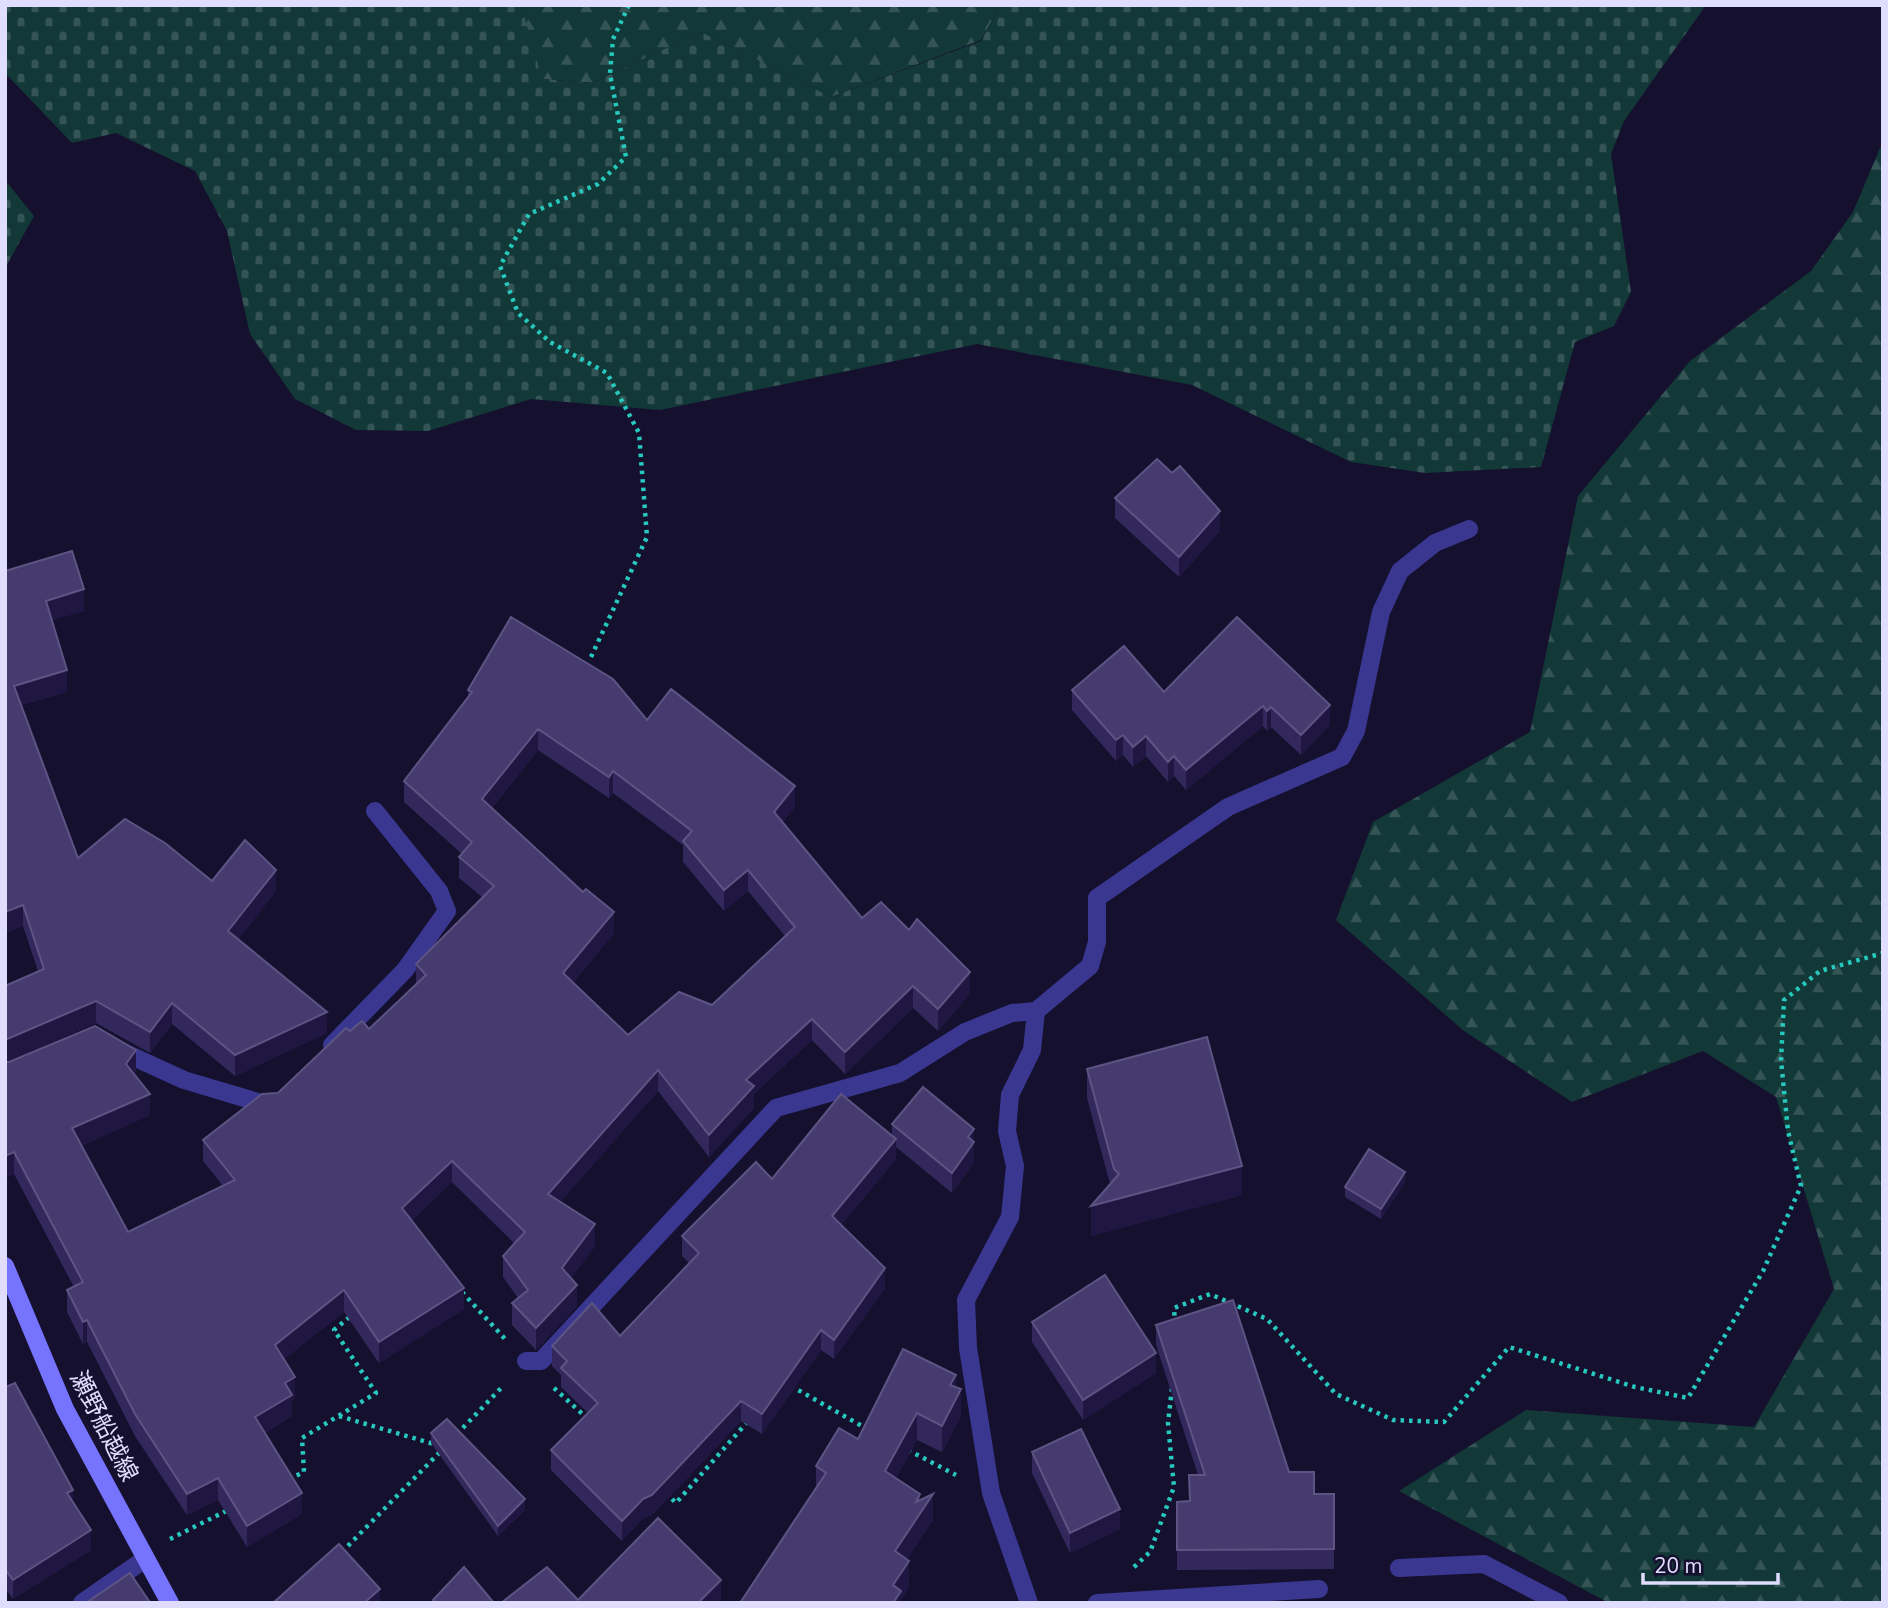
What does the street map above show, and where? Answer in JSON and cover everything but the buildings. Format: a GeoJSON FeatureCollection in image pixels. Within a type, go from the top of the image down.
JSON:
{"type":"FeatureCollection","features":[{"type":"Feature","properties":{"kind":"main road","name":"瀬野船越線"},"geometry":{"type":"LineString","coordinates":[[5,1266],[10,1293],[65,1409],[170,1603]]}},
{"type":"Feature","properties":{"kind":"street"},"geometry":{"type":"LineString","coordinates":[[526,1361],[541,1361],[776,1108],[900,1073],[965,1032],[1012,1013],[1036,1011],[1090,966],[1097,942],[1097,898],[1228,807],[1342,757],[1356,731],[1381,612],[1401,571],[1435,543],[1469,529]]}},
{"type":"Feature","properties":{"kind":"street"},"geometry":{"type":"LineString","coordinates":[[319,1058],[405,970],[447,911],[439,891],[375,811]]}},
{"type":"Feature","properties":{"kind":"street"},"geometry":{"type":"LineString","coordinates":[[1029,1603],[991,1493],[968,1348],[966,1300],[1010,1217],[1015,1166],[1007,1131],[1010,1096],[1032,1050],[1036,1011]]}},
{"type":"Feature","properties":{"kind":"street"},"geometry":{"type":"LineString","coordinates":[[96,1034],[116,1049],[184,1080],[276,1102]]}},
{"type":"Feature","properties":{"kind":"street"},"geometry":{"type":"LineString","coordinates":[[82,1603],[144,1556]]}},
{"type":"Feature","properties":{"kind":"street"},"geometry":{"type":"LineString","coordinates":[[1399,1568],[1484,1564],[1559,1603]]}},
{"type":"Feature","properties":{"kind":"street"},"geometry":{"type":"LineString","coordinates":[[1097,1603],[1319,1589]]}},
{"type":"Feature","properties":{"kind":"path"},"geometry":{"type":"LineString","coordinates":[[592,657],[646,537],[639,433],[607,373],[550,342],[518,313],[500,266],[529,214],[598,184],[626,157],[610,74],[613,39],[629,5]]}},
{"type":"Feature","properties":{"kind":"path"},"geometry":{"type":"LineString","coordinates":[[1175,1330],[1174,1308],[1210,1294],[1268,1319],[1336,1394],[1393,1420],[1444,1422],[1509,1347],[1635,1387],[1688,1398],[1763,1271],[1801,1186],[1788,1131],[1782,1072],[1784,1000],[1820,971],[1883,953]]}},
{"type":"Feature","properties":{"kind":"path"},"geometry":{"type":"LineString","coordinates":[[456,1287],[526,1361],[596,1427]]}},
{"type":"Feature","properties":{"kind":"path"},"geometry":{"type":"LineString","coordinates":[[280,1484],[304,1472],[302,1438],[376,1393],[334,1330],[354,1313]]}},
{"type":"Feature","properties":{"kind":"path"},"geometry":{"type":"LineString","coordinates":[[454,1437],[526,1361]]}},
{"type":"Feature","properties":{"kind":"path"},"geometry":{"type":"LineString","coordinates":[[1097,1603],[1150,1552],[1174,1487],[1168,1423],[1174,1376]]}},
{"type":"Feature","properties":{"kind":"path"},"geometry":{"type":"LineString","coordinates":[[783,1381],[871,1431]]}},
{"type":"Feature","properties":{"kind":"path"},"geometry":{"type":"LineString","coordinates":[[656,1484],[677,1503],[757,1411]]}},
{"type":"Feature","properties":{"kind":"path"},"geometry":{"type":"LineString","coordinates":[[332,1561],[445,1447],[339,1416]]}},
{"type":"Feature","properties":{"kind":"path"},"geometry":{"type":"LineString","coordinates":[[907,1450],[991,1493]]}},
{"type":"Feature","properties":{"kind":"path"},"geometry":{"type":"LineString","coordinates":[[144,1556],[231,1509]]}},
{"type":"Feature","properties":{"kind":"green space"},"geometry":{"type":"Polygon","coordinates":[[[5,5],[521,5],[542,79],[592,83],[701,32],[831,97],[981,41],[1001,5],[1706,5],[1624,121],[1611,154],[1631,292],[1614,326],[1575,342],[1541,467],[1425,473],[1351,462],[1192,385],[977,344],[660,410],[531,399],[428,431],[356,430],[295,399],[250,334],[227,231],[195,171],[116,133],[72,143],[5,73],[5,5]]]}},
{"type":"Feature","properties":{"kind":"green space"},"geometry":{"type":"Polygon","coordinates":[[[521,5],[1001,5],[981,40],[831,97],[701,32],[592,83],[541,79],[521,5]]]}},
{"type":"Feature","properties":{"kind":"green space"},"geometry":{"type":"Polygon","coordinates":[[[1883,141],[1883,1603],[1609,1603],[1399,1491],[1526,1410],[1754,1427],[1834,1289],[1776,1097],[1703,1051],[1572,1102],[1464,1031],[1336,920],[1373,822],[1530,732],[1578,496],[1690,361],[1811,271],[1853,212],[1883,141]]]}},
{"type":"Feature","properties":{"kind":"green space"},"geometry":{"type":"Polygon","coordinates":[[[5,180],[34,216],[5,268],[5,180]]]}}]}
